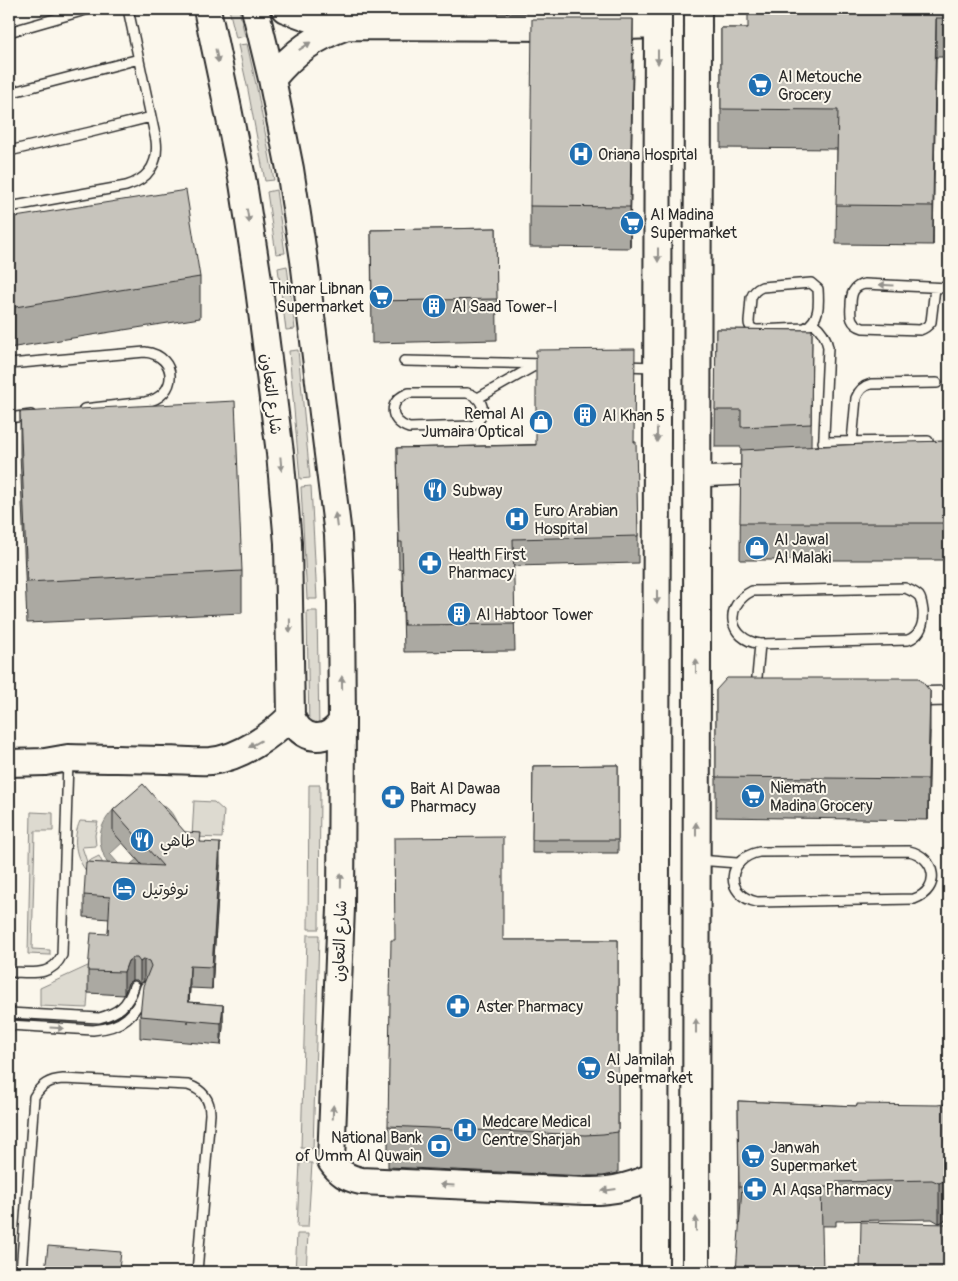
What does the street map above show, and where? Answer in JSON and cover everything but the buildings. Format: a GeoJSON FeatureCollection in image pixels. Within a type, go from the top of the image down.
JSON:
{"type":"FeatureCollection","features":[{"type":"Feature","properties":{"kind":"street","name":"شارع التعاون"},"geometry":{"type":"LineString","coordinates":[[207,9],[226,94],[244,192],[257,273],[280,453],[288,543],[291,716]]}},
{"type":"Feature","properties":{"kind":"street","name":"شارع التعاون"},"geometry":{"type":"LineString","coordinates":[[255,9],[272,78],[290,168],[304,260],[338,535],[341,604],[342,721],[340,908],[331,1161],[336,1169],[344,1175],[361,1181],[585,1191],[600,1191],[629,1186],[655,1175]]}},
{"type":"Feature","properties":{"kind":"street"},"geometry":{"type":"LineString","coordinates":[[285,9],[308,17],[347,26]]}},
{"type":"Feature","properties":{"kind":"street"},"geometry":{"type":"LineString","coordinates":[[696,1272],[696,860],[706,704],[697,477],[698,9]]}},
{"type":"Feature","properties":{"kind":"street"},"geometry":{"type":"LineString","coordinates":[[272,78],[284,64],[313,41],[347,26],[439,18],[546,22],[594,18],[658,17],[655,1272]]}},
{"type":"Feature","properties":{"kind":"street"},"geometry":{"type":"LineString","coordinates":[[697,477],[783,474]]}},
{"type":"Feature","properties":{"kind":"street"},"geometry":{"type":"LineString","coordinates":[[891,697],[949,696]]}},
{"type":"Feature","properties":{"kind":"street"},"geometry":{"type":"LineString","coordinates":[[750,699],[774,698]]}},
{"type":"Feature","properties":{"kind":"street"},"geometry":{"type":"LineString","coordinates":[[9,763],[45,762],[68,758],[212,761],[241,752],[255,745],[274,732],[291,716],[299,730],[306,735],[315,737],[331,733],[338,728],[342,721]]}},
{"type":"Feature","properties":{"kind":"street"},"geometry":{"type":"LineString","coordinates":[[9,746],[42,750],[68,758]]}},
{"type":"Feature","properties":{"kind":"lane"},"geometry":{"type":"LineString","coordinates":[[9,32],[89,9]]}},
{"type":"Feature","properties":{"kind":"lane"},"geometry":{"type":"LineString","coordinates":[[9,207],[126,186],[142,179],[153,165],[156,157],[156,140],[128,9]]}},
{"type":"Feature","properties":{"kind":"lane"},"geometry":{"type":"LineString","coordinates":[[9,93],[139,60]]}},
{"type":"Feature","properties":{"kind":"lane"},"geometry":{"type":"LineString","coordinates":[[9,151],[151,117]]}},
{"type":"Feature","properties":{"kind":"lane"},"geometry":{"type":"LineString","coordinates":[[811,283],[818,289],[818,315],[813,323],[805,328],[758,330],[752,328],[748,322],[752,294],[762,287],[811,283]]}},
{"type":"Feature","properties":{"kind":"lane"},"geometry":{"type":"LineString","coordinates":[[935,288],[932,322],[925,329],[863,328],[855,324],[851,318],[852,294],[861,285],[949,288]]}},
{"type":"Feature","properties":{"kind":"lane"},"geometry":{"type":"LineString","coordinates":[[813,323],[824,334],[828,347],[822,470]]}},
{"type":"Feature","properties":{"kind":"lane"},"geometry":{"type":"LineString","coordinates":[[9,364],[145,352],[159,356],[168,367],[170,381],[168,387],[164,394],[152,401],[77,410]]}},
{"type":"Feature","properties":{"kind":"lane"},"geometry":{"type":"LineString","coordinates":[[404,360],[556,365]]}},
{"type":"Feature","properties":{"kind":"lane"},"geometry":{"type":"LineString","coordinates":[[478,398],[537,364]]}},
{"type":"Feature","properties":{"kind":"lane"},"geometry":{"type":"LineString","coordinates":[[611,366],[657,367]]}},
{"type":"Feature","properties":{"kind":"lane"},"geometry":{"type":"LineString","coordinates":[[852,442],[856,398],[866,385],[937,383]]}},
{"type":"Feature","properties":{"kind":"lane"},"geometry":{"type":"LineString","coordinates":[[409,393],[467,393],[478,398],[482,405],[482,414],[472,426],[409,428],[402,426],[394,414],[396,400],[402,395],[409,393]]}},
{"type":"Feature","properties":{"kind":"lane"},"geometry":{"type":"LineString","coordinates":[[9,418],[38,414]]}},
{"type":"Feature","properties":{"kind":"lane"},"geometry":{"type":"LineString","coordinates":[[823,442],[928,441]]}},
{"type":"Feature","properties":{"kind":"lane"},"geometry":{"type":"LineString","coordinates":[[905,588],[917,594],[922,600],[923,623],[918,634],[908,640],[760,644],[742,637],[736,630],[733,621],[733,611],[737,602],[743,595],[752,591],[905,588]]}},
{"type":"Feature","properties":{"kind":"lane"},"geometry":{"type":"LineString","coordinates":[[750,699],[760,644]]}},
{"type":"Feature","properties":{"kind":"lane"},"geometry":{"type":"LineString","coordinates":[[9,972],[43,972],[55,966],[62,955],[68,758]]}},
{"type":"Feature","properties":{"kind":"lane"},"geometry":{"type":"LineString","coordinates":[[696,860],[738,863],[751,854],[759,852],[909,851],[923,856],[932,868],[932,876],[930,888],[926,894],[914,899],[757,902],[741,896],[736,889],[733,880],[738,863]]}},
{"type":"Feature","properties":{"kind":"lane"},"geometry":{"type":"LineString","coordinates":[[9,1013],[98,1018],[108,1016],[118,1011],[125,1004],[131,996],[134,986]]}},
{"type":"Feature","properties":{"kind":"lane"},"geometry":{"type":"LineString","coordinates":[[9,1025],[105,1029],[127,1019],[142,999],[145,987]]}},
{"type":"Feature","properties":{"kind":"lane"},"geometry":{"type":"LineString","coordinates":[[21,1272],[34,1097],[42,1085],[62,1079],[188,1085],[195,1087],[205,1095],[210,1108],[210,1114],[197,1272]]}},
{"type":"Feature","properties":{"kind":"shaded area"},"geometry":{"type":"Polygon","coordinates":[[[229,9],[239,9],[245,36],[236,38],[229,9]]]}},
{"type":"Feature","properties":{"kind":"shaded area"},"geometry":{"type":"Polygon","coordinates":[[[247,44],[274,180],[265,181],[238,45],[247,44]]]}},
{"type":"Feature","properties":{"kind":"shaded area"},"geometry":{"type":"Polygon","coordinates":[[[276,190],[285,253],[276,254],[267,192],[276,190]]]}},
{"type":"Feature","properties":{"kind":"shaded area"},"geometry":{"type":"Polygon","coordinates":[[[287,266],[295,329],[286,330],[278,268],[287,266]]]}},
{"type":"Feature","properties":{"kind":"shaded area"},"geometry":{"type":"Polygon","coordinates":[[[298,350],[310,478],[300,479],[289,351],[298,350]]]}},
{"type":"Feature","properties":{"kind":"shaded area"},"geometry":{"type":"Polygon","coordinates":[[[311,486],[317,599],[307,599],[301,487],[311,486]]]}},
{"type":"Feature","properties":{"kind":"shaded area"},"geometry":{"type":"Polygon","coordinates":[[[307,611],[317,611],[319,728],[309,729],[307,611]]]}},
{"type":"Feature","properties":{"kind":"shaded area"},"geometry":{"type":"Polygon","coordinates":[[[309,785],[320,785],[319,929],[308,929],[309,785]]]}},
{"type":"Feature","properties":{"kind":"shaded area"},"geometry":{"type":"Polygon","coordinates":[[[125,801],[145,801],[161,804],[172,814],[176,822],[180,833],[113,832],[123,842],[110,854],[124,870],[137,859],[140,863],[152,853],[160,881],[111,867],[105,858],[101,845],[101,830],[108,816],[125,801]]]}},
{"type":"Feature","properties":{"kind":"shaded area"},"geometry":{"type":"Polygon","coordinates":[[[194,801],[214,802],[224,811],[222,838],[192,837],[194,801]]]}},
{"type":"Feature","properties":{"kind":"shaded area"},"geometry":{"type":"Polygon","coordinates":[[[31,812],[53,813],[53,831],[35,831],[32,949],[50,950],[50,955],[28,954],[31,812]]]}},
{"type":"Feature","properties":{"kind":"shaded area"},"geometry":{"type":"Polygon","coordinates":[[[80,821],[98,822],[95,835],[96,846],[82,847],[87,862],[99,856],[105,868],[87,872],[83,866],[76,848],[76,834],[80,821]]]}},
{"type":"Feature","properties":{"kind":"shaded area"},"geometry":{"type":"Polygon","coordinates":[[[307,935],[319,935],[313,1149],[301,1148],[307,935]]]}},
{"type":"Feature","properties":{"kind":"shaded area"},"geometry":{"type":"Polygon","coordinates":[[[90,965],[87,1008],[40,1006],[40,988],[90,965]]]}},
{"type":"Feature","properties":{"kind":"shaded area"},"geometry":{"type":"Polygon","coordinates":[[[300,1162],[312,1163],[308,1227],[297,1227],[300,1162]]]}},
{"type":"Feature","properties":{"kind":"shaded area"},"geometry":{"type":"Polygon","coordinates":[[[297,1234],[308,1234],[306,1272],[295,1272],[297,1234]]]}},
{"type":"Feature","properties":{"kind":"place","name":"Al Metouche Grocery"},"geometry":{"type":"Point","coordinates":[760,85]}},
{"type":"Feature","properties":{"kind":"place","name":"Oriana Hospital"},"geometry":{"type":"Point","coordinates":[581,154]}},
{"type":"Feature","properties":{"kind":"place","name":"Al Madina Supermarket"},"geometry":{"type":"Point","coordinates":[632,223]}},
{"type":"Feature","properties":{"kind":"place","name":"Thimar Libnan Supermarket"},"geometry":{"type":"Point","coordinates":[381,297]}},
{"type":"Feature","properties":{"kind":"place","name":"Al Saad Tower-I"},"geometry":{"type":"Point","coordinates":[434,306]}},
{"type":"Feature","properties":{"kind":"place","name":"Al Khan 5"},"geometry":{"type":"Point","coordinates":[585,415]}},
{"type":"Feature","properties":{"kind":"place","name":"Remal Al Jumaira Optical"},"geometry":{"type":"Point","coordinates":[541,422]}},
{"type":"Feature","properties":{"kind":"place","name":"Subway"},"geometry":{"type":"Point","coordinates":[435,490]}},
{"type":"Feature","properties":{"kind":"place","name":"Euro Arabian Hospital"},"geometry":{"type":"Point","coordinates":[517,519]}},
{"type":"Feature","properties":{"kind":"place","name":"Al Jawal Al Malaki"},"geometry":{"type":"Point","coordinates":[757,548]}},
{"type":"Feature","properties":{"kind":"place","name":"Health First Pharmacy"},"geometry":{"type":"Point","coordinates":[430,563]}},
{"type":"Feature","properties":{"kind":"place","name":"Al Habtoor Tower"},"geometry":{"type":"Point","coordinates":[459,614]}},
{"type":"Feature","properties":{"kind":"place","name":"Niemath Madina Grocery"},"geometry":{"type":"Point","coordinates":[753,796]}},
{"type":"Feature","properties":{"kind":"place","name":"Bait Al Dawaa Pharmacy"},"geometry":{"type":"Point","coordinates":[393,797]}},
{"type":"Feature","properties":{"kind":"place","name":"طاهي"},"geometry":{"type":"Point","coordinates":[142,840]}},
{"type":"Feature","properties":{"kind":"place","name":"نوفوتيل"},"geometry":{"type":"Point","coordinates":[124,889]}},
{"type":"Feature","properties":{"kind":"place","name":"Aster Pharmacy"},"geometry":{"type":"Point","coordinates":[458,1006]}},
{"type":"Feature","properties":{"kind":"place","name":"Al Jamilah Supermarket"},"geometry":{"type":"Point","coordinates":[589,1068]}},
{"type":"Feature","properties":{"kind":"place","name":"Medcare Medical Centre Sharjah"},"geometry":{"type":"Point","coordinates":[465,1130]}},
{"type":"Feature","properties":{"kind":"place","name":"National Bank of Umm Al Quwain"},"geometry":{"type":"Point","coordinates":[439,1146]}},
{"type":"Feature","properties":{"kind":"place","name":"Janwah Supermarket"},"geometry":{"type":"Point","coordinates":[753,1156]}},
{"type":"Feature","properties":{"kind":"place","name":"Al Aqsa Pharmacy"},"geometry":{"type":"Point","coordinates":[755,1189]}}]}
